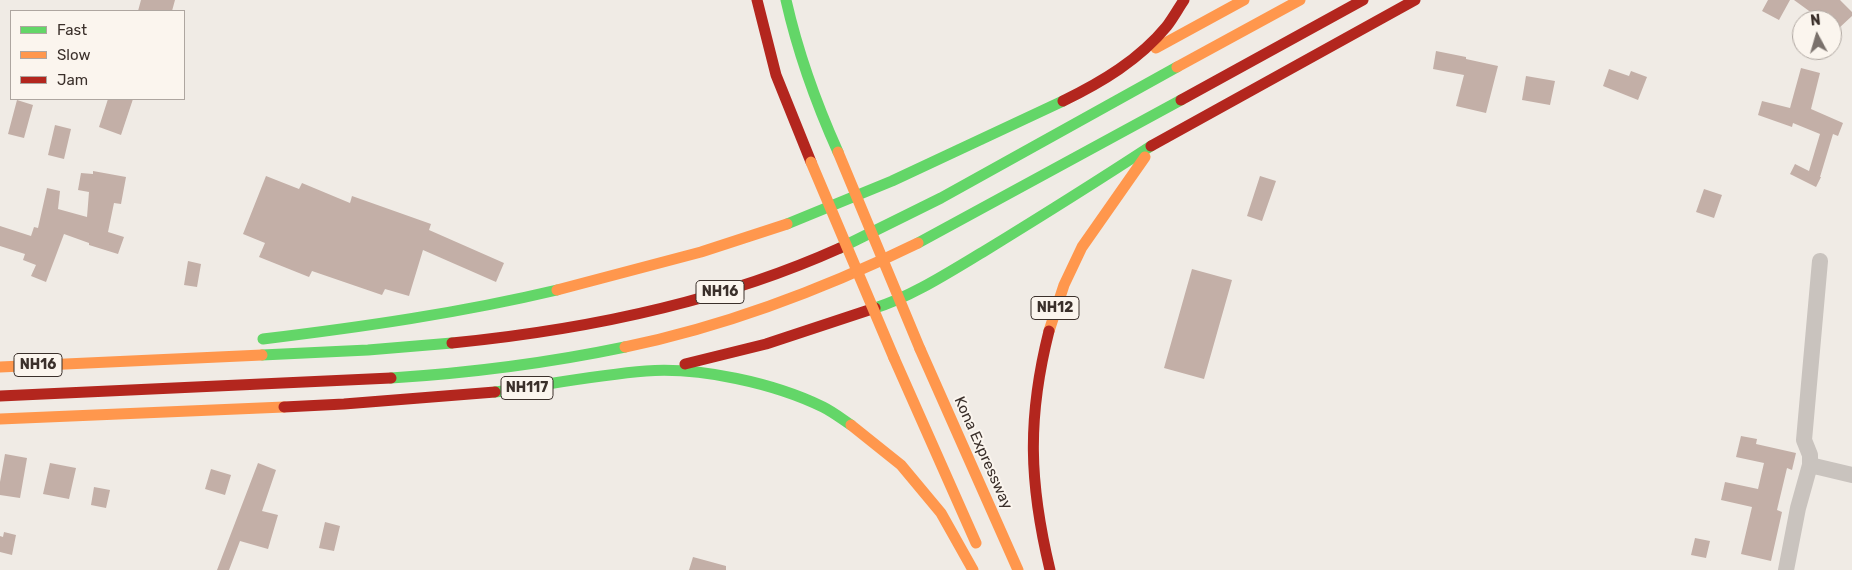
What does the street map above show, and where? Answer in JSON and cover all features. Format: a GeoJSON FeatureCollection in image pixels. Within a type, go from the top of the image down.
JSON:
{"type":"FeatureCollection","features":[{"type":"Feature","properties":{"kind":"main road"},"geometry":{"type":"LineString","coordinates":[[758,0],[766,40],[776,75],[894,358],[980,552]]}},
{"type":"Feature","properties":{"kind":"main road","name":"Kona Expressway"},"geometry":{"type":"LineString","coordinates":[[786,0],[808,82],[920,349],[1018,570]]}},
{"type":"Feature","properties":{"kind":"main road"},"geometry":{"type":"LineString","coordinates":[[1129,64],[1155,42],[1172,21],[1184,0]]}},
{"type":"Feature","properties":{"kind":"main road"},"geometry":{"type":"LineString","coordinates":[[252,340],[409,320],[536,295],[621,275],[787,224],[894,180],[1077,94],[1244,0]]}},
{"type":"Feature","properties":{"kind":"main road","name":"NH16"},"geometry":{"type":"LineString","coordinates":[[0,367],[331,352],[435,345],[521,335],[593,323],[649,312],[707,296],[762,278],[830,251],[948,196],[1165,73],[1300,0]]}},
{"type":"Feature","properties":{"kind":"main road","name":"NH12"},"geometry":{"type":"LineString","coordinates":[[1050,570],[1042,543],[1033,481],[1032,442],[1034,407],[1052,316],[1083,245],[1151,146],[1171,120],[1202,88],[1363,0]]}},
{"type":"Feature","properties":{"kind":"main road"},"geometry":{"type":"LineString","coordinates":[[647,371],[730,354],[889,304],[956,268],[1054,209],[1151,146],[1415,0]]}},
{"type":"Feature","properties":{"kind":"main road","name":"NH16"},"geometry":{"type":"LineString","coordinates":[[0,396],[356,380],[463,373],[541,364],[608,351],[676,334],[754,311],[839,279],[897,253],[1202,88]]}},
{"type":"Feature","properties":{"kind":"main road"},"geometry":{"type":"LineString","coordinates":[[75,363],[213,345]]}},
{"type":"Feature","properties":{"kind":"main road","name":"NH117"},"geometry":{"type":"LineString","coordinates":[[0,420],[383,401],[491,393],[647,371],[730,376],[771,387],[831,412],[859,430],[901,465],[941,513],[973,570]]}},
{"type":"Feature","properties":{"kind":"street"},"geometry":{"type":"LineString","coordinates":[[1786,570],[1798,508],[1810,465],[1810,455],[1804,440],[1820,261]]}},
{"type":"Feature","properties":{"kind":"street"},"geometry":{"type":"LineString","coordinates":[[1810,465],[1852,474]]}},
{"type":"Feature","properties":{"kind":"building"},"geometry":{"type":"Polygon","coordinates":[[[141,0],[175,0],[172,10],[138,10],[141,0]]]}},
{"type":"Feature","properties":{"kind":"building"},"geometry":{"type":"Polygon","coordinates":[[[1768,0],[1790,0],[1779,20],[1762,11],[1768,0]]]}},
{"type":"Feature","properties":{"kind":"building"},"geometry":{"type":"Polygon","coordinates":[[[1794,0],[1840,0],[1852,12],[1852,16],[1842,25],[1842,10],[1808,10],[1794,0]]]}},
{"type":"Feature","properties":{"kind":"building"},"geometry":{"type":"Polygon","coordinates":[[[1436,51],[1498,66],[1486,113],[1456,106],[1464,75],[1433,69],[1436,51]]]}},
{"type":"Feature","properties":{"kind":"building"},"geometry":{"type":"Polygon","coordinates":[[[1801,68],[1820,73],[1811,109],[1843,123],[1838,136],[1833,134],[1821,177],[1816,187],[1790,174],[1795,164],[1809,171],[1820,134],[1793,123],[1792,127],[1758,115],[1762,101],[1790,108],[1801,68]]]}},
{"type":"Feature","properties":{"kind":"building"},"geometry":{"type":"Polygon","coordinates":[[[1609,69],[1629,76],[1631,71],[1647,77],[1638,100],[1603,86],[1609,69]]]}},
{"type":"Feature","properties":{"kind":"building"},"geometry":{"type":"Polygon","coordinates":[[[1526,76],[1555,81],[1550,105],[1522,100],[1526,76]]]}},
{"type":"Feature","properties":{"kind":"building"},"geometry":{"type":"Polygon","coordinates":[[[17,100],[33,105],[24,138],[8,134],[17,100]]]}},
{"type":"Feature","properties":{"kind":"building"},"geometry":{"type":"Polygon","coordinates":[[[108,100],[133,100],[121,135],[99,127],[108,100]]]}},
{"type":"Feature","properties":{"kind":"building"},"geometry":{"type":"Polygon","coordinates":[[[55,125],[71,129],[64,159],[48,155],[55,125]]]}},
{"type":"Feature","properties":{"kind":"building"},"geometry":{"type":"Polygon","coordinates":[[[93,171],[126,177],[121,204],[114,203],[108,232],[124,237],[118,254],[89,245],[89,243],[64,234],[46,282],[31,276],[36,265],[23,260],[25,254],[0,246],[0,226],[31,236],[34,227],[38,228],[47,188],[60,191],[58,209],[87,217],[89,192],[78,190],[81,173],[93,174],[93,171]]]}},
{"type":"Feature","properties":{"kind":"building"},"geometry":{"type":"Polygon","coordinates":[[[266,176],[299,189],[302,183],[350,203],[352,196],[431,224],[429,230],[504,263],[496,282],[423,250],[409,296],[385,289],[382,295],[312,271],[309,277],[259,257],[265,243],[243,234],[266,176]]]}},
{"type":"Feature","properties":{"kind":"building"},"geometry":{"type":"Polygon","coordinates":[[[1260,176],[1276,181],[1262,221],[1247,216],[1260,176]]]}},
{"type":"Feature","properties":{"kind":"building"},"geometry":{"type":"Polygon","coordinates":[[[1704,189],[1722,195],[1714,218],[1696,212],[1704,189]]]}},
{"type":"Feature","properties":{"kind":"building"},"geometry":{"type":"Polygon","coordinates":[[[188,261],[201,264],[197,287],[184,285],[188,261]]]}},
{"type":"Feature","properties":{"kind":"building"},"geometry":{"type":"Polygon","coordinates":[[[1192,269],[1232,280],[1204,379],[1164,368],[1192,269]]]}},
{"type":"Feature","properties":{"kind":"building"},"geometry":{"type":"Polygon","coordinates":[[[1741,436],[1757,439],[1756,444],[1796,453],[1792,470],[1787,468],[1777,510],[1782,512],[1771,561],[1741,554],[1752,507],[1721,500],[1725,482],[1758,489],[1764,463],[1736,457],[1741,436]]]}},
{"type":"Feature","properties":{"kind":"building"},"geometry":{"type":"Polygon","coordinates":[[[5,454],[27,458],[20,498],[0,495],[0,482],[5,454]]]}},
{"type":"Feature","properties":{"kind":"building"},"geometry":{"type":"Polygon","coordinates":[[[50,463],[76,468],[69,499],[43,494],[50,463]]]}},
{"type":"Feature","properties":{"kind":"building"},"geometry":{"type":"Polygon","coordinates":[[[258,463],[276,470],[262,511],[278,515],[268,549],[240,541],[229,570],[217,570],[258,463]]]}},
{"type":"Feature","properties":{"kind":"building"},"geometry":{"type":"Polygon","coordinates":[[[211,469],[231,475],[225,495],[205,489],[211,469]]]}},
{"type":"Feature","properties":{"kind":"building"},"geometry":{"type":"Polygon","coordinates":[[[94,487],[110,490],[106,508],[91,505],[94,487]]]}},
{"type":"Feature","properties":{"kind":"building"},"geometry":{"type":"Polygon","coordinates":[[[325,522],[340,526],[334,551],[319,548],[325,522]]]}},
{"type":"Feature","properties":{"kind":"building"},"geometry":{"type":"Polygon","coordinates":[[[4,532],[16,535],[12,555],[0,552],[0,536],[3,537],[4,532]]]}},
{"type":"Feature","properties":{"kind":"building"},"geometry":{"type":"Polygon","coordinates":[[[1695,538],[1710,541],[1706,558],[1691,555],[1695,538]]]}},
{"type":"Feature","properties":{"kind":"building"},"geometry":{"type":"Polygon","coordinates":[[[693,557],[726,566],[726,570],[689,570],[693,557]]]}},
{"type":"Feature","properties":{"kind":"traffic: fast"},"geometry":{"type":"LineString","coordinates":[[786,0],[808,78],[838,152]]}},
{"type":"Feature","properties":{"kind":"traffic: fast"},"geometry":{"type":"LineString","coordinates":[[840,248],[941,198],[1177,67]]}},
{"type":"Feature","properties":{"kind":"traffic: fast"},"geometry":{"type":"LineString","coordinates":[[918,243],[1181,100]]}},
{"type":"Feature","properties":{"kind":"traffic: fast"},"geometry":{"type":"LineString","coordinates":[[787,224],[892,181],[1063,101]]}},
{"type":"Feature","properties":{"kind":"traffic: fast"},"geometry":{"type":"LineString","coordinates":[[875,308],[903,297],[944,275],[1047,213],[1151,146]]}},
{"type":"Feature","properties":{"kind":"traffic: fast"},"geometry":{"type":"LineString","coordinates":[[263,339],[411,319],[557,290]]}},
{"type":"Feature","properties":{"kind":"traffic: fast"},"geometry":{"type":"LineString","coordinates":[[262,355],[368,350],[452,343]]}},
{"type":"Feature","properties":{"kind":"traffic: fast"},"geometry":{"type":"LineString","coordinates":[[391,378],[509,367],[625,347]]}},
{"type":"Feature","properties":{"kind":"traffic: fast"},"geometry":{"type":"LineString","coordinates":[[495,392],[646,371],[667,370],[713,374],[760,384],[804,398],[834,413],[851,425]]}},
{"type":"Feature","properties":{"kind":"traffic: slow"},"geometry":{"type":"LineString","coordinates":[[1156,48],[1244,0]]}},
{"type":"Feature","properties":{"kind":"traffic: slow"},"geometry":{"type":"LineString","coordinates":[[1177,67],[1300,0]]}},
{"type":"Feature","properties":{"kind":"traffic: slow"},"geometry":{"type":"LineString","coordinates":[[838,152],[920,349]]}},
{"type":"Feature","properties":{"kind":"traffic: slow"},"geometry":{"type":"LineString","coordinates":[[1049,331],[1064,285],[1082,247],[1145,157]]}},
{"type":"Feature","properties":{"kind":"traffic: slow"},"geometry":{"type":"LineString","coordinates":[[811,162],[894,358]]}},
{"type":"Feature","properties":{"kind":"traffic: slow"},"geometry":{"type":"LineString","coordinates":[[557,290],[701,252],[787,224]]}},
{"type":"Feature","properties":{"kind":"traffic: slow"},"geometry":{"type":"LineString","coordinates":[[625,347],[701,328],[775,304],[848,275],[918,243]]}},
{"type":"Feature","properties":{"kind":"traffic: slow"},"geometry":{"type":"LineString","coordinates":[[920,349],[1018,570]]}},
{"type":"Feature","properties":{"kind":"traffic: slow"},"geometry":{"type":"LineString","coordinates":[[0,367],[262,355]]}},
{"type":"Feature","properties":{"kind":"traffic: slow"},"geometry":{"type":"LineString","coordinates":[[894,358],[976,543]]}},
{"type":"Feature","properties":{"kind":"traffic: slow"},"geometry":{"type":"LineString","coordinates":[[0,419],[284,407]]}},
{"type":"Feature","properties":{"kind":"traffic: slow"},"geometry":{"type":"LineString","coordinates":[[851,425],[901,465],[941,513],[973,570]]}},
{"type":"Feature","properties":{"kind":"traffic: jam"},"geometry":{"type":"LineString","coordinates":[[757,0],[776,75],[811,162]]}},
{"type":"Feature","properties":{"kind":"traffic: jam"},"geometry":{"type":"LineString","coordinates":[[1063,101],[1106,78],[1132,60],[1167,26],[1184,0]]}},
{"type":"Feature","properties":{"kind":"traffic: jam"},"geometry":{"type":"LineString","coordinates":[[1181,100],[1363,0]]}},
{"type":"Feature","properties":{"kind":"traffic: jam"},"geometry":{"type":"LineString","coordinates":[[1151,146],[1415,0]]}},
{"type":"Feature","properties":{"kind":"traffic: jam"},"geometry":{"type":"LineString","coordinates":[[452,343],[601,322],[650,311],[746,284],[840,248]]}},
{"type":"Feature","properties":{"kind":"traffic: jam"},"geometry":{"type":"LineString","coordinates":[[685,364],[766,344],[875,308]]}},
{"type":"Feature","properties":{"kind":"traffic: jam"},"geometry":{"type":"LineString","coordinates":[[1049,331],[1037,393],[1033,450],[1038,508],[1050,570]]}},
{"type":"Feature","properties":{"kind":"traffic: jam"},"geometry":{"type":"LineString","coordinates":[[0,396],[391,378]]}},
{"type":"Feature","properties":{"kind":"traffic: jam"},"geometry":{"type":"LineString","coordinates":[[284,407],[495,392]]}}]}
